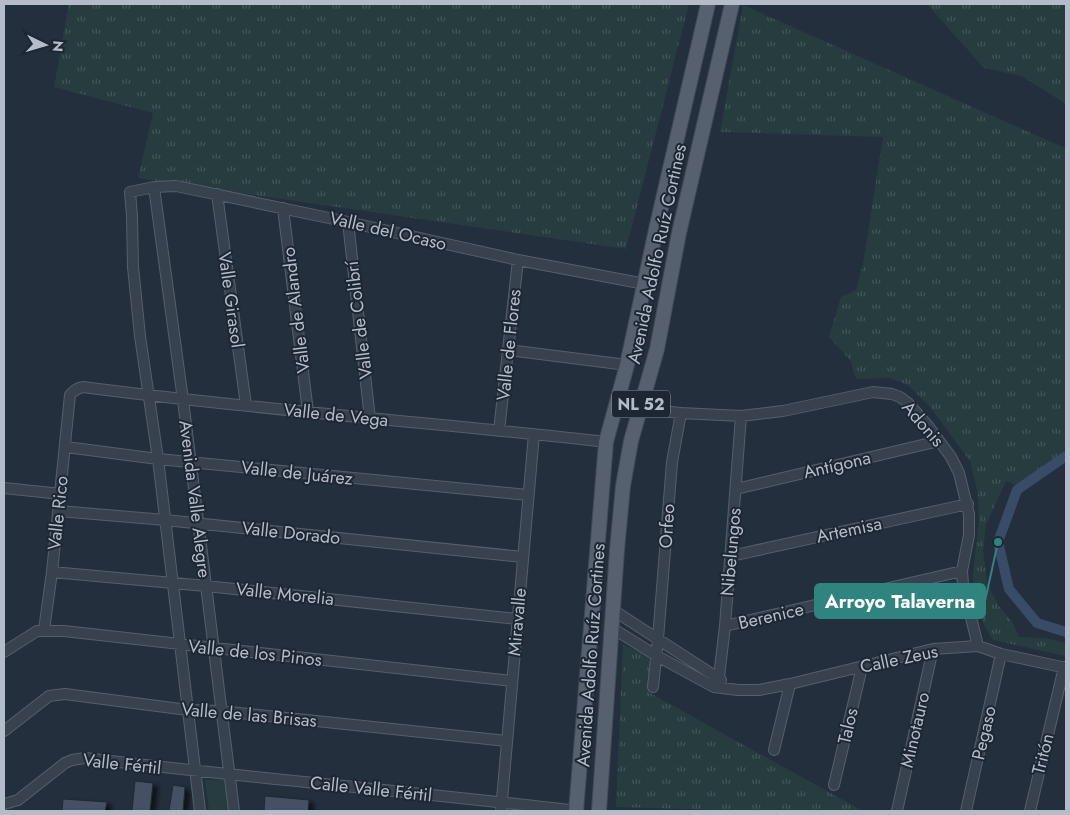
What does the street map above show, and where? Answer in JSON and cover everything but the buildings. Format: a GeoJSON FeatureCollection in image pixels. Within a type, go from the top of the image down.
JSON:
{"type":"FeatureCollection","features":[{"type":"Feature","properties":{"kind":"main road","name":"Avenida Adolfo Ruíz Cortines"},"geometry":{"type":"LineString","coordinates":[[576,811],[606,442],[627,365],[708,4]]}},
{"type":"Feature","properties":{"kind":"main road","name":"Avenida Adolfo Ruíz Cortines"},"geometry":{"type":"LineString","coordinates":[[598,811],[623,486],[631,441],[657,349],[679,233],[732,4]]}},
{"type":"Feature","properties":{"kind":"street","name":"Valle del Ocaso"},"geometry":{"type":"LineString","coordinates":[[130,192],[154,187],[176,186],[518,260],[645,284]]}},
{"type":"Feature","properties":{"kind":"street","name":"Avenida Valle Alegre"},"geometry":{"type":"LineString","coordinates":[[154,187],[234,811]]}},
{"type":"Feature","properties":{"kind":"street","name":"Avenida Valle Alegre"},"geometry":{"type":"LineString","coordinates":[[130,192],[133,267],[140,336],[158,459],[200,811]]}},
{"type":"Feature","properties":{"kind":"street","name":"Valle Girasol"},"geometry":{"type":"LineString","coordinates":[[217,194],[246,405]]}},
{"type":"Feature","properties":{"kind":"street","name":"Valle de Alandro"},"geometry":{"type":"LineString","coordinates":[[283,208],[308,412]]}},
{"type":"Feature","properties":{"kind":"street","name":"Valle de Colibrí"},"geometry":{"type":"LineString","coordinates":[[348,222],[370,419]]}},
{"type":"Feature","properties":{"kind":"street","name":"Valle de Flores"},"geometry":{"type":"LineString","coordinates":[[499,431],[518,260]]}},
{"type":"Feature","properties":{"kind":"street"},"geometry":{"type":"LineString","coordinates":[[508,350],[627,365]]}},
{"type":"Feature","properties":{"kind":"street","name":"Valle de Vega"},"geometry":{"type":"LineString","coordinates":[[70,395],[74,390],[82,386],[182,400],[606,442]]}},
{"type":"Feature","properties":{"kind":"street","name":"Adonis"},"geometry":{"type":"LineString","coordinates":[[639,409],[741,416],[784,411],[873,392],[892,394],[908,403],[922,418],[951,457],[959,473],[968,504],[969,535],[962,571],[963,584],[978,646]]}},
{"type":"Feature","properties":{"kind":"street","name":"Valle Rico"},"geometry":{"type":"LineString","coordinates":[[44,630],[61,494],[70,395]]}},
{"type":"Feature","properties":{"kind":"street","name":"Orfeo"},"geometry":{"type":"LineString","coordinates":[[652,687],[657,656],[672,462],[681,413]]}},
{"type":"Feature","properties":{"kind":"street","name":"Nibelungos"},"geometry":{"type":"LineString","coordinates":[[714,687],[718,677],[725,626],[741,416]]}},
{"type":"Feature","properties":{"kind":"street","name":"Miravalle"},"geometry":{"type":"LineString","coordinates":[[501,807],[534,434]]}},
{"type":"Feature","properties":{"kind":"street","name":"Antígona"},"geometry":{"type":"LineString","coordinates":[[736,489],[939,441]]}},
{"type":"Feature","properties":{"kind":"street","name":"Valle de Juárez"},"geometry":{"type":"LineString","coordinates":[[66,447],[158,459],[528,495]]}},
{"type":"Feature","properties":{"kind":"street"},"geometry":{"type":"LineString","coordinates":[[4,488],[61,494]]}},
{"type":"Feature","properties":{"kind":"street","name":"Artemisa"},"geometry":{"type":"LineString","coordinates":[[731,556],[968,504]]}},
{"type":"Feature","properties":{"kind":"street","name":"Valle Dorado"},"geometry":{"type":"LineString","coordinates":[[59,511],[198,523],[523,557]]}},
{"type":"Feature","properties":{"kind":"street","name":"Berenice"},"geometry":{"type":"LineString","coordinates":[[725,626],[962,571]]}},
{"type":"Feature","properties":{"kind":"street","name":"Valle Morelia"},"geometry":{"type":"LineString","coordinates":[[52,572],[206,586],[517,619]]}},
{"type":"Feature","properties":{"kind":"street"},"geometry":{"type":"LineString","coordinates":[[613,610],[718,677],[731,689]]}},
{"type":"Feature","properties":{"kind":"street","name":"Calle Zeus"},"geometry":{"type":"LineString","coordinates":[[612,628],[657,656],[714,687],[731,689],[759,690],[933,649],[978,646],[1002,654],[1065,667]]}},
{"type":"Feature","properties":{"kind":"street","name":"Valle de los Pinos"},"geometry":{"type":"LineString","coordinates":[[4,652],[30,634],[44,630],[64,631],[512,681]]}},
{"type":"Feature","properties":{"kind":"street","name":"Minotauro"},"geometry":{"type":"LineString","coordinates":[[897,811],[933,649]]}},
{"type":"Feature","properties":{"kind":"street","name":"Pegaso"},"geometry":{"type":"LineString","coordinates":[[966,811],[1002,654]]}},
{"type":"Feature","properties":{"kind":"street","name":"Talos"},"geometry":{"type":"LineString","coordinates":[[834,785],[862,667]]}},
{"type":"Feature","properties":{"kind":"street","name":"Tritón"},"geometry":{"type":"LineString","coordinates":[[1030,811],[1065,667]]}},
{"type":"Feature","properties":{"kind":"street"},"geometry":{"type":"LineString","coordinates":[[774,750],[790,684]]}},
{"type":"Feature","properties":{"kind":"street","name":"Valle de las Brisas"},"geometry":{"type":"LineString","coordinates":[[4,731],[41,702],[56,694],[65,694],[188,710],[221,711],[507,741]]}},
{"type":"Feature","properties":{"kind":"street","name":"Valle Fértil"},"geometry":{"type":"LineString","coordinates":[[4,804],[18,800],[64,763],[77,758],[195,772]]}},
{"type":"Feature","properties":{"kind":"street","name":"Calle Valle Fértil"},"geometry":{"type":"LineString","coordinates":[[195,772],[501,807],[576,811]]}},
{"type":"Feature","properties":{"kind":"green space"},"geometry":{"type":"Polygon","coordinates":[[[69,4],[689,4],[626,249],[138,178],[153,113],[54,87],[69,4]]]}},
{"type":"Feature","properties":{"kind":"green space"},"geometry":{"type":"Polygon","coordinates":[[[927,4],[1066,4],[1066,104],[1022,76],[984,68],[927,4]]]}},
{"type":"Feature","properties":{"kind":"green space"},"geometry":{"type":"Polygon","coordinates":[[[743,5],[1066,147],[1066,453],[1026,490],[1006,481],[986,525],[983,550],[987,583],[998,605],[1012,622],[1019,637],[1045,638],[1066,643],[1066,656],[993,640],[984,625],[974,595],[973,572],[979,521],[978,494],[970,461],[930,407],[908,385],[890,378],[856,379],[850,360],[829,337],[841,297],[856,290],[863,264],[883,137],[720,132],[743,5]]]}},
{"type":"Feature","properties":{"kind":"green space"},"geometry":{"type":"Polygon","coordinates":[[[623,645],[649,655],[650,693],[863,811],[755,811],[616,807],[623,645]]]}},
{"type":"Feature","properties":{"kind":"green space"},"geometry":{"type":"Polygon","coordinates":[[[205,780],[224,780],[228,811],[209,811],[205,780]]]}},
{"type":"Feature","properties":{"kind":"waterway"},"geometry":{"type":"LineString","coordinates":[[1066,456],[1017,490],[998,542],[1009,589],[1037,623],[1066,632]]}},
{"type":"Feature","properties":{"kind":"place","name":"Arroyo Talaverna"},"geometry":{"type":"Point","coordinates":[998,542]}}]}
